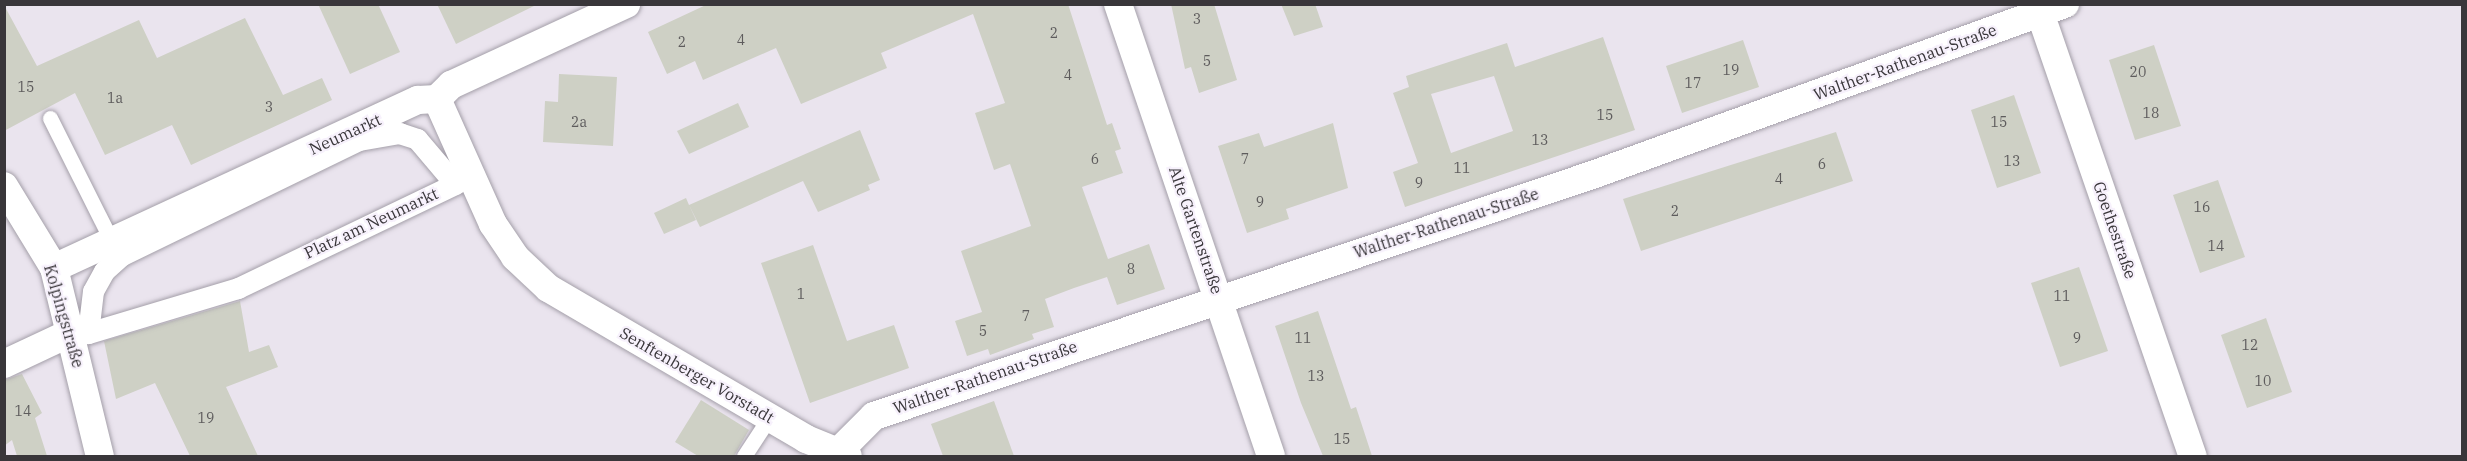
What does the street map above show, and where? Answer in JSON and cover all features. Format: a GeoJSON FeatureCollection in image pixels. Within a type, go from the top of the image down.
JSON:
{"type":"FeatureCollection","features":[{"type":"Feature","properties":{"kind":"street"},"geometry":{"type":"LineString","coordinates":[[437,99],[451,85],[626,4]]}},
{"type":"Feature","properties":{"kind":"street","name":"Alte Gartenstraße"},"geometry":{"type":"LineString","coordinates":[[1118,4],[1271,456]]}},
{"type":"Feature","properties":{"kind":"street","name":"Walther-Rathenau-Straße"},"geometry":{"type":"LineString","coordinates":[[843,454],[874,416],[1219,298],[1595,174],[2047,7]]}},
{"type":"Feature","properties":{"kind":"street","name":"Goethestraße"},"geometry":{"type":"LineString","coordinates":[[2047,7],[2193,456]]}},
{"type":"Feature","properties":{"kind":"street","name":"Neumarkt"},"geometry":{"type":"LineString","coordinates":[[54,268],[418,100],[437,99]]}},
{"type":"Feature","properties":{"kind":"street","name":"Senftenberger Vorstadt"},"geometry":{"type":"LineString","coordinates":[[437,99],[493,224],[515,257],[548,288],[769,418],[843,454]]}},
{"type":"Feature","properties":{"kind":"street","name":"Platz am Neumarkt"},"geometry":{"type":"LineString","coordinates":[[399,133],[417,139],[440,160],[455,184],[238,288],[102,330],[88,333],[87,310],[104,271],[122,255],[359,140],[399,133]]}},
{"type":"Feature","properties":{"kind":"street","name":"Kolpingstraße"},"geometry":{"type":"LineString","coordinates":[[4,186],[54,268],[72,332],[100,456]]}},
{"type":"Feature","properties":{"kind":"street"},"geometry":{"type":"LineString","coordinates":[[4,364],[72,332]]}},
{"type":"Feature","properties":{"kind":"lane"},"geometry":{"type":"LineString","coordinates":[[50,118],[112,242]]}},
{"type":"Feature","properties":{"kind":"lane"},"geometry":{"type":"LineString","coordinates":[[744,456],[769,418]]}},
{"type":"Feature","properties":{"kind":"building"},"geometry":{"type":"Polygon","coordinates":[[[318,4],[378,4],[400,52],[350,74],[318,4]]]}},
{"type":"Feature","properties":{"kind":"building"},"geometry":{"type":"Polygon","coordinates":[[[437,4],[538,4],[456,44],[437,4]]]}},
{"type":"Feature","properties":{"kind":"building"},"geometry":{"type":"Polygon","coordinates":[[[708,4],[1068,4],[1107,125],[1112,123],[1121,149],[1115,151],[1123,173],[1082,187],[1108,259],[1149,244],[1165,289],[1117,305],[1107,277],[1074,288],[1045,299],[1054,327],[1032,334],[1034,339],[990,355],[988,349],[967,356],[955,321],[982,312],[961,251],[1031,226],[1010,164],[994,170],[975,113],[1005,103],[973,14],[881,53],[887,68],[801,104],[776,48],[703,80],[695,61],[667,74],[648,32],[708,4]]]}},
{"type":"Feature","properties":{"kind":"building"},"geometry":{"type":"Polygon","coordinates":[[[1171,4],[1214,4],[1237,80],[1199,93],[1191,67],[1185,69],[1171,4]]]}},
{"type":"Feature","properties":{"kind":"building"},"geometry":{"type":"Polygon","coordinates":[[[1281,4],[1315,4],[1323,27],[1294,36],[1281,4]]]}},
{"type":"Feature","properties":{"kind":"building"},"geometry":{"type":"Polygon","coordinates":[[[4,5],[37,66],[139,20],[157,58],[245,18],[283,95],[322,78],[332,100],[191,165],[172,125],[105,155],[75,93],[4,131],[4,5]]]}},
{"type":"Feature","properties":{"kind":"building"},"geometry":{"type":"Polygon","coordinates":[[[1603,37],[1635,130],[1405,207],[1393,172],[1418,163],[1393,93],[1409,87],[1406,76],[1507,43],[1515,67],[1603,37]],[[1494,76],[1431,94],[1451,153],[1513,131],[1494,76]]]}},
{"type":"Feature","properties":{"kind":"building"},"geometry":{"type":"Polygon","coordinates":[[[1743,40],[1759,87],[1682,113],[1666,66],[1743,40]]]}},
{"type":"Feature","properties":{"kind":"building"},"geometry":{"type":"Polygon","coordinates":[[[2154,45],[2181,126],[2135,140],[2109,60],[2154,45]]]}},
{"type":"Feature","properties":{"kind":"building"},"geometry":{"type":"Polygon","coordinates":[[[559,74],[617,77],[613,146],[543,142],[545,101],[558,102],[559,74]]]}},
{"type":"Feature","properties":{"kind":"building"},"geometry":{"type":"Polygon","coordinates":[[[2014,95],[2041,173],[1997,188],[1971,110],[2014,95]]]}},
{"type":"Feature","properties":{"kind":"building"},"geometry":{"type":"Polygon","coordinates":[[[738,103],[749,127],[689,154],[677,131],[738,103]]]}},
{"type":"Feature","properties":{"kind":"building"},"geometry":{"type":"Polygon","coordinates":[[[1333,123],[1348,188],[1286,209],[1289,219],[1247,233],[1218,146],[1259,133],[1264,147],[1333,123]]]}},
{"type":"Feature","properties":{"kind":"building"},"geometry":{"type":"Polygon","coordinates":[[[860,130],[880,180],[868,185],[870,190],[818,212],[803,181],[700,227],[689,205],[860,130]]]}},
{"type":"Feature","properties":{"kind":"building"},"geometry":{"type":"Polygon","coordinates":[[[1836,132],[1853,181],[1641,251],[1623,199],[1836,132]]]}},
{"type":"Feature","properties":{"kind":"building"},"geometry":{"type":"Polygon","coordinates":[[[2218,180],[2245,257],[2200,273],[2173,195],[2218,180]]]}},
{"type":"Feature","properties":{"kind":"building"},"geometry":{"type":"Polygon","coordinates":[[[686,198],[696,220],[664,234],[654,213],[686,198]]]}},
{"type":"Feature","properties":{"kind":"building"},"geometry":{"type":"Polygon","coordinates":[[[813,245],[847,341],[894,325],[909,368],[810,403],[761,263],[813,245]]]}},
{"type":"Feature","properties":{"kind":"building"},"geometry":{"type":"Polygon","coordinates":[[[2079,267],[2108,351],[2060,367],[2031,283],[2079,267]]]}},
{"type":"Feature","properties":{"kind":"building"},"geometry":{"type":"Polygon","coordinates":[[[240,301],[249,352],[269,345],[278,367],[226,387],[258,456],[190,456],[155,383],[116,399],[104,341],[240,301]]]}},
{"type":"Feature","properties":{"kind":"building"},"geometry":{"type":"Polygon","coordinates":[[[1318,311],[1351,409],[1356,407],[1372,456],[1323,456],[1301,403],[1275,326],[1318,311]]]}},
{"type":"Feature","properties":{"kind":"building"},"geometry":{"type":"Polygon","coordinates":[[[2266,318],[2292,392],[2247,408],[2221,335],[2266,318]]]}},
{"type":"Feature","properties":{"kind":"building"},"geometry":{"type":"Polygon","coordinates":[[[22,374],[42,413],[35,418],[47,456],[17,456],[12,440],[4,446],[4,380],[22,374]]]}},
{"type":"Feature","properties":{"kind":"building"},"geometry":{"type":"Polygon","coordinates":[[[701,400],[749,430],[734,456],[698,456],[675,442],[701,400]]]}},
{"type":"Feature","properties":{"kind":"building"},"geometry":{"type":"Polygon","coordinates":[[[994,401],[1014,456],[943,456],[931,424],[994,401]]]}}]}
